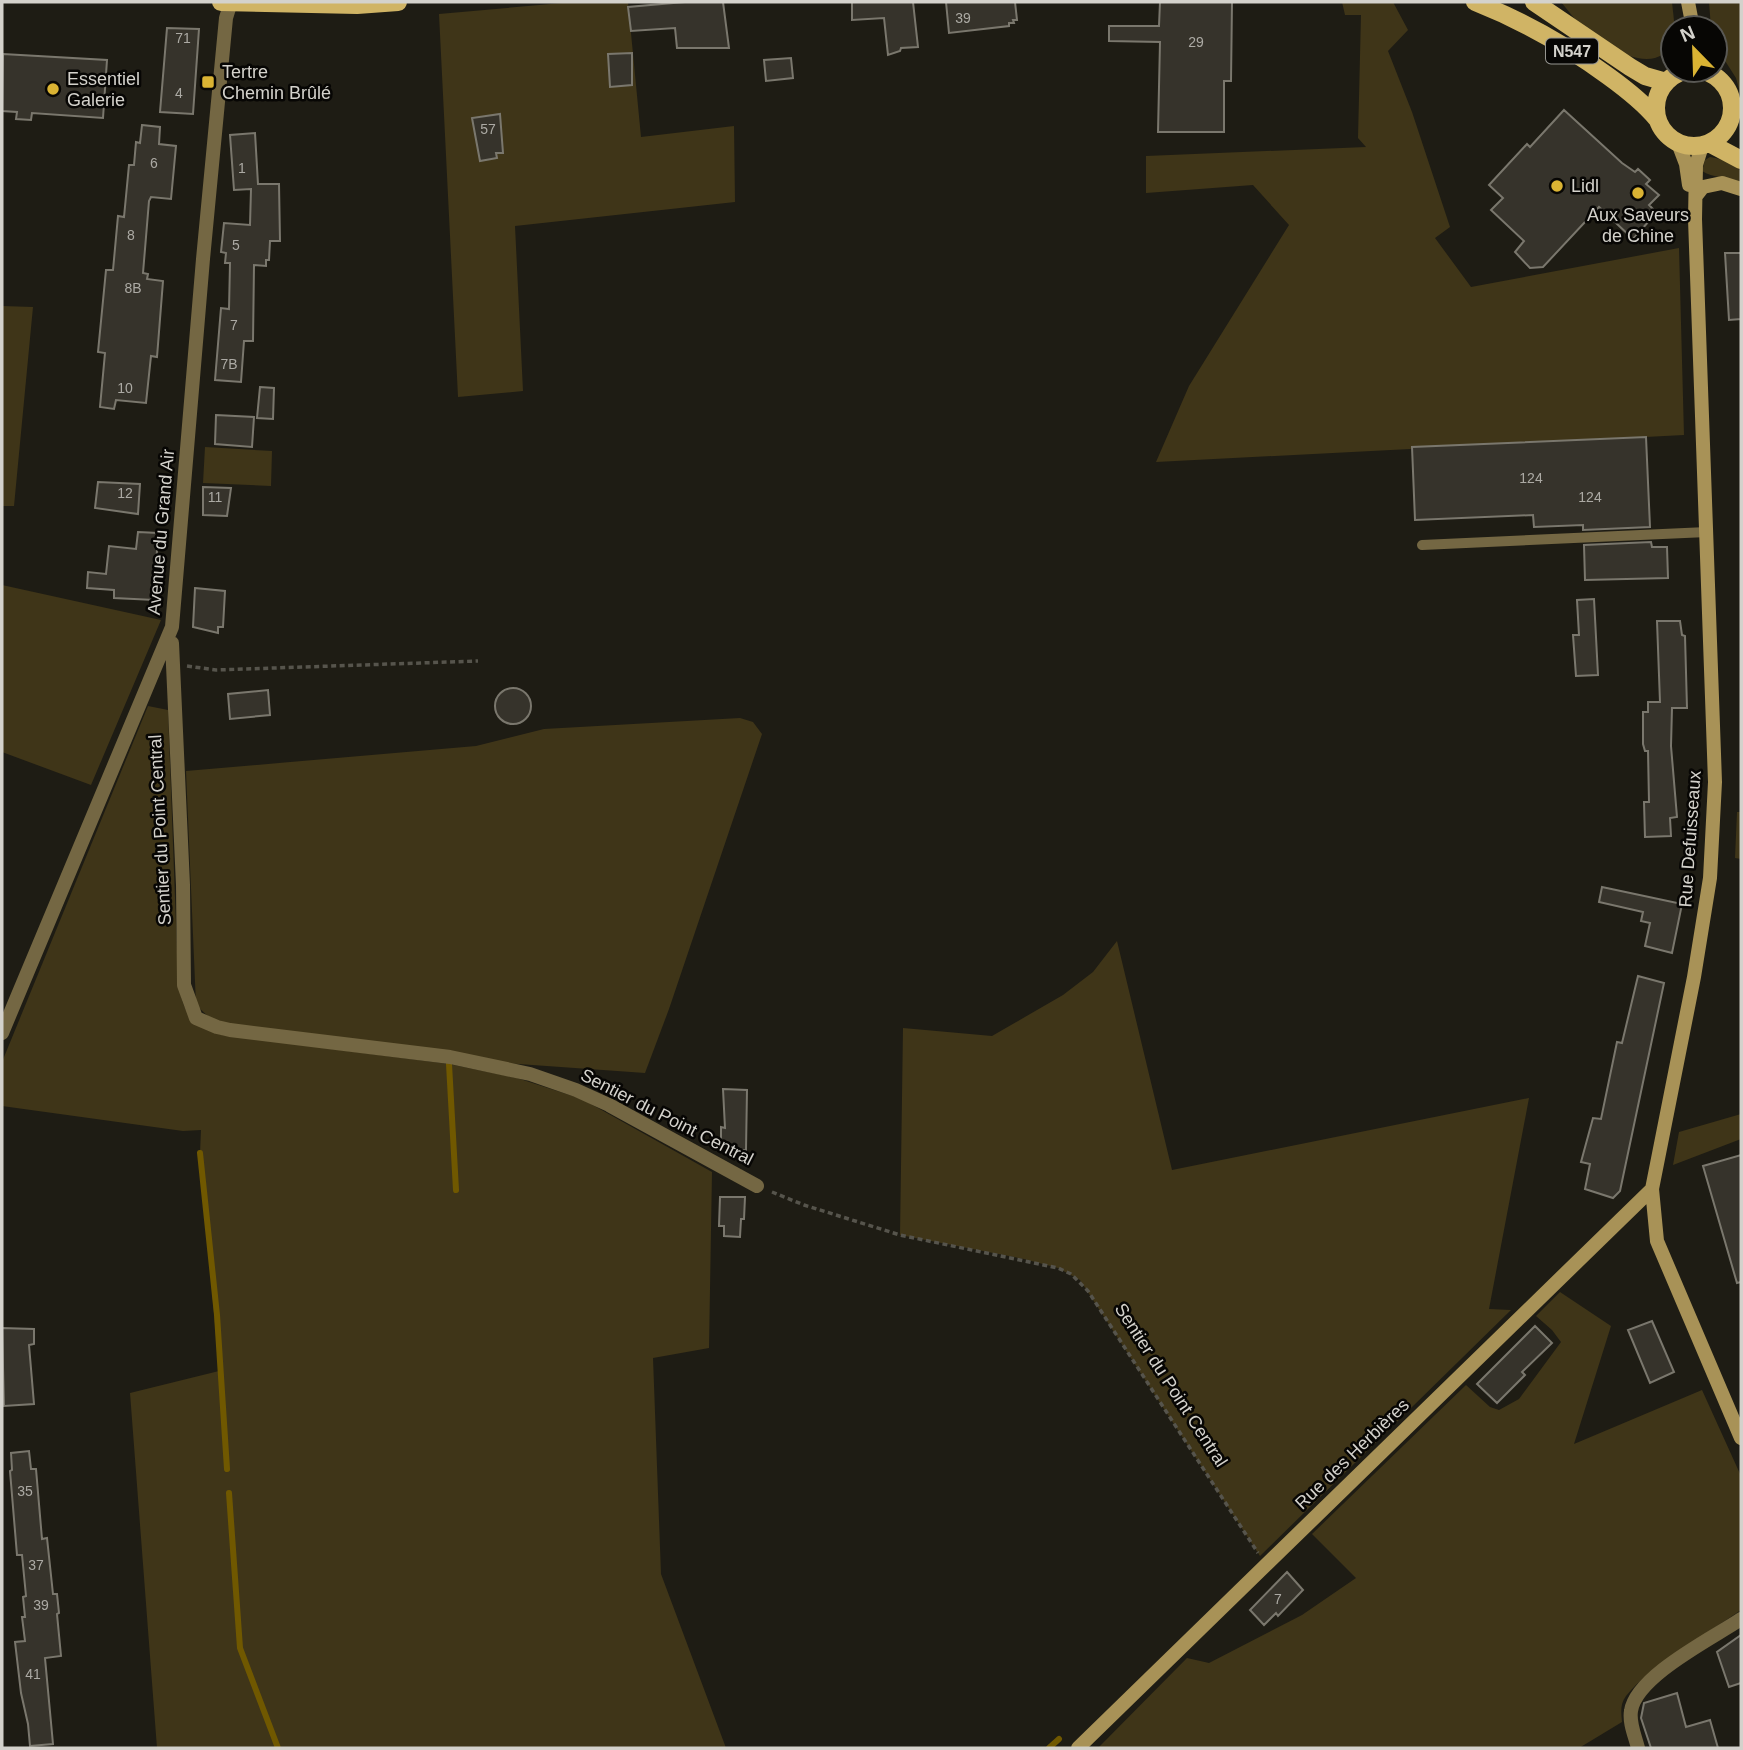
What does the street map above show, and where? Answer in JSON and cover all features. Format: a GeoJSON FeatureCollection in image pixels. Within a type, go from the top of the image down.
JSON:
{"type":"FeatureCollection","features":[{"type":"Feature","properties":{"kind":"main road"},"geometry":{"type":"LineString","coordinates":[[221,2],[357,5],[398,2]]}},
{"type":"Feature","properties":{"kind":"main road","name":"N547"},"geometry":{"type":"LineString","coordinates":[[1475,2],[1519,20],[1559,42],[1627,90],[1657,119]]}},
{"type":"Feature","properties":{"kind":"main road","name":"N547"},"geometry":{"type":"LineString","coordinates":[[1534,2],[1645,76],[1659,76]]}},
{"type":"Feature","properties":{"kind":"main road"},"geometry":{"type":"LineString","coordinates":[[1667,84],[1657,99],[1657,119],[1669,137],[1678,143],[1689,146],[1706,144],[1719,137],[1730,119]]}},
{"type":"Feature","properties":{"kind":"main road"},"geometry":{"type":"LineString","coordinates":[[1721,84],[1730,97],[1730,119],[1741,137]]}},
{"type":"Feature","properties":{"kind":"main road"},"geometry":{"type":"LineString","coordinates":[[1706,144],[1741,160]]}},
{"type":"Feature","properties":{"kind":"street","name":"Avenue du Grand Air"},"geometry":{"type":"LineString","coordinates":[[2,1033],[172,627],[204,246],[226,18],[231,2]]}},
{"type":"Feature","properties":{"kind":"street","name":"Rue Defuisseaux"},"geometry":{"type":"LineString","coordinates":[[1678,143],[1686,164],[1695,219]]}},
{"type":"Feature","properties":{"kind":"street","name":"Rue Defuisseaux"},"geometry":{"type":"LineString","coordinates":[[1706,144],[1696,165],[1695,219],[1715,782],[1710,878],[1694,977],[1652,1189],[1657,1241],[1741,1438]]}},
{"type":"Feature","properties":{"kind":"street"},"geometry":{"type":"LineString","coordinates":[[1696,196],[1703,187],[1722,183],[1741,189]]}},
{"type":"Feature","properties":{"kind":"street","name":"Sentier du Point Central"},"geometry":{"type":"LineString","coordinates":[[172,627],[171,663],[183,884],[184,985],[197,1018],[230,1030],[450,1057],[530,1074],[609,1105],[757,1186]]}},
{"type":"Feature","properties":{"kind":"street","name":"Rue des Herbières"},"geometry":{"type":"LineString","coordinates":[[1078,1748],[1652,1189]]}},
{"type":"Feature","properties":{"kind":"street"},"geometry":{"type":"LineString","coordinates":[[1638,1748],[1631,1721],[1635,1698],[1662,1671],[1741,1619]]}},
{"type":"Feature","properties":{"kind":"lane"},"geometry":{"type":"LineString","coordinates":[[1422,545],[1707,532]]}},
{"type":"Feature","properties":{"kind":"path"},"geometry":{"type":"LineString","coordinates":[[171,663],[216,670],[478,661]]}},
{"type":"Feature","properties":{"kind":"path","name":"Sentier du Point Central"},"geometry":{"type":"LineString","coordinates":[[757,1186],[804,1205],[900,1234],[1024,1259],[1072,1274],[1087,1291],[1266,1565]]}},
{"type":"Feature","properties":{"kind":"shaded area"},"geometry":{"type":"Polygon","coordinates":[[[573,2],[628,2],[641,137],[734,126],[735,202],[515,226],[523,391],[458,397],[439,14],[573,2]]]}},
{"type":"Feature","properties":{"kind":"shaded area"},"geometry":{"type":"Polygon","coordinates":[[[1342,2],[1393,2],[1408,30],[1388,51],[1412,112],[1450,227],[1435,238],[1471,287],[1679,248],[1684,435],[1156,462],[1189,386],[1289,225],[1253,185],[1146,193],[1146,156],[1366,147],[1358,138],[1361,15],[1345,15],[1342,2]]]}},
{"type":"Feature","properties":{"kind":"shaded area"},"geometry":{"type":"Polygon","coordinates":[[[1561,2],[1672,2],[1673,14],[1659,14],[1659,56],[1656,58],[1643,59],[1615,50],[1579,24],[1561,2]]]}},
{"type":"Feature","properties":{"kind":"shaded area"},"geometry":{"type":"Polygon","coordinates":[[[1709,2],[1741,2],[1741,96],[1736,78],[1729,67],[1729,14],[1710,14],[1709,2]]]}},
{"type":"Feature","properties":{"kind":"shaded area"},"geometry":{"type":"Polygon","coordinates":[[[1710,157],[1727,161],[1738,168],[1741,171],[1741,184],[1702,171],[1705,160],[1710,157]]]}},
{"type":"Feature","properties":{"kind":"shaded area"},"geometry":{"type":"Polygon","coordinates":[[[2,306],[33,307],[14,506],[2,506],[2,306]]]}},
{"type":"Feature","properties":{"kind":"shaded area"},"geometry":{"type":"Polygon","coordinates":[[[205,447],[272,451],[271,486],[203,483],[205,447]]]}},
{"type":"Feature","properties":{"kind":"shaded area"},"geometry":{"type":"Polygon","coordinates":[[[2,585],[161,620],[91,785],[2,752],[2,585]]]}},
{"type":"Feature","properties":{"kind":"shaded area"},"geometry":{"type":"Polygon","coordinates":[[[148,706],[168,710],[178,978],[185,1008],[202,1027],[222,1035],[449,1064],[517,1078],[582,1099],[712,1172],[709,1348],[653,1358],[661,1574],[726,1748],[157,1748],[130,1393],[219,1371],[200,1153],[201,1130],[183,1131],[2,1106],[2,1062],[148,706]]]}},
{"type":"Feature","properties":{"kind":"shaded area"},"geometry":{"type":"Polygon","coordinates":[[[740,718],[753,722],[762,734],[645,1073],[504,1063],[230,1025],[212,1020],[196,1005],[186,771],[476,746],[544,729],[740,718]]]}},
{"type":"Feature","properties":{"kind":"shaded area"},"geometry":{"type":"Polygon","coordinates":[[[1737,812],[1741,812],[1741,859],[1735,858],[1737,812]]]}},
{"type":"Feature","properties":{"kind":"shaded area"},"geometry":{"type":"Polygon","coordinates":[[[1117,941],[1172,1170],[1529,1098],[1489,1309],[1511,1310],[1260,1556],[1080,1280],[1058,1268],[1024,1259],[900,1235],[903,1028],[992,1036],[1063,995],[1093,972],[1117,941]]]}},
{"type":"Feature","properties":{"kind":"shaded area"},"geometry":{"type":"Polygon","coordinates":[[[1741,1114],[1741,1139],[1673,1165],[1679,1132],[1741,1114]]]}},
{"type":"Feature","properties":{"kind":"shaded area"},"geometry":{"type":"Polygon","coordinates":[[[1560,1292],[1611,1326],[1574,1444],[1702,1390],[1741,1476],[1741,1610],[1650,1672],[1624,1699],[1621,1708],[1622,1722],[1579,1748],[1098,1748],[1187,1658],[1209,1663],[1302,1615],[1356,1578],[1312,1534],[1466,1385],[1490,1407],[1499,1410],[1519,1399],[1561,1342],[1536,1316],[1560,1292]]]}},
{"type":"Feature","properties":{"kind":"building"},"geometry":{"type":"Polygon","coordinates":[[[723,2],[729,48],[677,48],[675,28],[631,31],[628,7],[723,2]]]}},
{"type":"Feature","properties":{"kind":"building"},"geometry":{"type":"Polygon","coordinates":[[[852,2],[913,2],[918,47],[901,48],[900,51],[888,55],[884,18],[852,20],[852,2]]]}},
{"type":"Feature","properties":{"kind":"building"},"geometry":{"type":"Polygon","coordinates":[[[946,2],[1015,2],[1017,20],[1009,23],[1009,26],[949,33],[946,2]]]}},
{"type":"Feature","properties":{"kind":"building"},"geometry":{"type":"Polygon","coordinates":[[[1160,2],[1232,2],[1231,81],[1224,81],[1224,132],[1158,132],[1160,42],[1109,41],[1109,26],[1159,26],[1160,2]]]}},
{"type":"Feature","properties":{"kind":"building"},"geometry":{"type":"Polygon","coordinates":[[[167,28],[199,29],[193,114],[160,112],[167,28]]]}},
{"type":"Feature","properties":{"kind":"building"},"geometry":{"type":"Polygon","coordinates":[[[632,53],[632,85],[610,87],[608,54],[632,53]]]}},
{"type":"Feature","properties":{"kind":"building","name":"Essentiel Galerie"},"geometry":{"type":"Polygon","coordinates":[[[3,54],[107,60],[103,118],[32,113],[31,120],[16,119],[17,112],[2,111],[3,54]]]}},
{"type":"Feature","properties":{"kind":"building"},"geometry":{"type":"Polygon","coordinates":[[[791,58],[793,78],[766,81],[764,60],[791,58]]]}},
{"type":"Feature","properties":{"kind":"building","name":"Lidl"},"geometry":{"type":"Polygon","coordinates":[[[1564,110],[1622,163],[1635,172],[1638,169],[1650,180],[1646,184],[1659,195],[1649,205],[1653,209],[1646,216],[1650,220],[1633,239],[1599,207],[1543,267],[1530,268],[1515,252],[1524,241],[1491,210],[1503,198],[1489,185],[1527,144],[1530,147],[1564,110]]]}},
{"type":"Feature","properties":{"kind":"building"},"geometry":{"type":"Polygon","coordinates":[[[500,114],[503,153],[496,153],[497,158],[480,161],[472,118],[500,114]]]}},
{"type":"Feature","properties":{"kind":"building"},"geometry":{"type":"Polygon","coordinates":[[[142,125],[160,127],[159,144],[176,146],[171,199],[151,197],[149,201],[143,273],[148,274],[147,279],[163,281],[157,357],[151,356],[146,403],[116,400],[114,409],[100,407],[105,353],[98,352],[106,270],[113,270],[118,216],[124,217],[129,165],[134,165],[136,142],[140,143],[142,125]]]}},
{"type":"Feature","properties":{"kind":"building"},"geometry":{"type":"Polygon","coordinates":[[[255,133],[258,184],[279,184],[280,241],[270,241],[266,266],[254,265],[253,341],[244,341],[241,382],[215,380],[221,308],[229,309],[230,263],[225,263],[226,253],[221,252],[224,223],[250,225],[251,189],[234,190],[230,135],[255,133]]]}},
{"type":"Feature","properties":{"kind":"building"},"geometry":{"type":"Polygon","coordinates":[[[1725,253],[1741,253],[1741,319],[1729,320],[1725,253]]]}},
{"type":"Feature","properties":{"kind":"building"},"geometry":{"type":"Polygon","coordinates":[[[260,387],[274,388],[273,419],[257,418],[260,387]]]}},
{"type":"Feature","properties":{"kind":"building"},"geometry":{"type":"Polygon","coordinates":[[[216,415],[254,417],[252,447],[215,444],[216,415]]]}},
{"type":"Feature","properties":{"kind":"building"},"geometry":{"type":"Polygon","coordinates":[[[1646,437],[1650,527],[1583,530],[1583,525],[1534,527],[1533,515],[1415,520],[1412,447],[1646,437]]]}},
{"type":"Feature","properties":{"kind":"building"},"geometry":{"type":"Polygon","coordinates":[[[98,482],[140,484],[138,514],[95,508],[98,482]]]}},
{"type":"Feature","properties":{"kind":"building"},"geometry":{"type":"Polygon","coordinates":[[[203,487],[231,488],[227,516],[203,515],[203,487]]]}},
{"type":"Feature","properties":{"kind":"building"},"geometry":{"type":"Polygon","coordinates":[[[138,532],[158,533],[154,600],[114,598],[114,590],[87,588],[88,572],[106,574],[109,546],[136,549],[138,532]]]}},
{"type":"Feature","properties":{"kind":"building"},"geometry":{"type":"Polygon","coordinates":[[[1651,542],[1652,547],[1667,547],[1668,578],[1585,580],[1584,545],[1651,542]]]}},
{"type":"Feature","properties":{"kind":"building"},"geometry":{"type":"Polygon","coordinates":[[[195,588],[225,591],[223,627],[218,627],[218,633],[193,627],[195,588]]]}},
{"type":"Feature","properties":{"kind":"building"},"geometry":{"type":"Polygon","coordinates":[[[1594,599],[1598,675],[1576,676],[1573,635],[1579,635],[1577,600],[1594,599]]]}},
{"type":"Feature","properties":{"kind":"building"},"geometry":{"type":"Polygon","coordinates":[[[1657,621],[1680,621],[1682,635],[1685,636],[1687,708],[1672,708],[1671,746],[1677,817],[1670,818],[1671,836],[1645,837],[1644,802],[1649,802],[1648,751],[1645,751],[1643,744],[1643,712],[1648,712],[1648,702],[1660,702],[1657,621]]]}},
{"type":"Feature","properties":{"kind":"building"},"geometry":{"type":"Polygon","coordinates":[[[513,688],[526,693],[531,706],[526,719],[513,724],[500,719],[495,706],[500,693],[513,688]]]}},
{"type":"Feature","properties":{"kind":"building"},"geometry":{"type":"Polygon","coordinates":[[[268,690],[270,715],[230,719],[228,694],[268,690]]]}},
{"type":"Feature","properties":{"kind":"building"},"geometry":{"type":"Polygon","coordinates":[[[1602,887],[1682,904],[1672,953],[1645,946],[1650,923],[1641,921],[1643,912],[1599,902],[1602,887]]]}},
{"type":"Feature","properties":{"kind":"building"},"geometry":{"type":"Polygon","coordinates":[[[1638,976],[1664,983],[1620,1191],[1613,1198],[1585,1189],[1590,1164],[1581,1162],[1593,1118],[1601,1119],[1617,1042],[1622,1043],[1638,976]]]}},
{"type":"Feature","properties":{"kind":"building"},"geometry":{"type":"Polygon","coordinates":[[[723,1089],[747,1090],[746,1150],[721,1150],[721,1127],[725,1128],[723,1089]]]}},
{"type":"Feature","properties":{"kind":"building"},"geometry":{"type":"Polygon","coordinates":[[[1741,1155],[1741,1282],[1737,1283],[1703,1166],[1741,1155]]]}},
{"type":"Feature","properties":{"kind":"building"},"geometry":{"type":"Polygon","coordinates":[[[720,1197],[745,1197],[740,1237],[724,1236],[724,1226],[719,1226],[720,1197]]]}},
{"type":"Feature","properties":{"kind":"building"},"geometry":{"type":"Polygon","coordinates":[[[1652,1321],[1674,1372],[1650,1383],[1628,1330],[1652,1321]]]}},
{"type":"Feature","properties":{"kind":"building"},"geometry":{"type":"Polygon","coordinates":[[[1535,1326],[1552,1343],[1522,1372],[1525,1375],[1497,1403],[1477,1384],[1535,1326]]]}},
{"type":"Feature","properties":{"kind":"building"},"geometry":{"type":"Polygon","coordinates":[[[2,1328],[34,1329],[34,1344],[29,1345],[34,1404],[4,1406],[2,1328]]]}},
{"type":"Feature","properties":{"kind":"building"},"geometry":{"type":"Polygon","coordinates":[[[29,1451],[31,1469],[36,1469],[42,1539],[47,1538],[53,1594],[57,1594],[61,1656],[45,1658],[53,1744],[30,1746],[15,1642],[25,1641],[22,1617],[25,1617],[23,1597],[26,1596],[22,1555],[17,1555],[10,1471],[11,1453],[29,1451]]]}},
{"type":"Feature","properties":{"kind":"building"},"geometry":{"type":"Polygon","coordinates":[[[1287,1572],[1303,1590],[1278,1616],[1276,1613],[1264,1625],[1250,1610],[1287,1572]]]}},
{"type":"Feature","properties":{"kind":"building"},"geometry":{"type":"Polygon","coordinates":[[[1741,1635],[1741,1683],[1729,1687],[1717,1652],[1741,1635]]]}},
{"type":"Feature","properties":{"kind":"building"},"geometry":{"type":"Polygon","coordinates":[[[1677,1693],[1686,1727],[1710,1720],[1718,1748],[1651,1748],[1641,1718],[1644,1703],[1677,1693]]]}},
{"type":"Feature","properties":{"kind":"waterway"},"geometry":{"type":"LineString","coordinates":[[449,1064],[456,1190]]}},
{"type":"Feature","properties":{"kind":"waterway"},"geometry":{"type":"LineString","coordinates":[[200,1153],[217,1315],[227,1469]]}},
{"type":"Feature","properties":{"kind":"waterway"},"geometry":{"type":"LineString","coordinates":[[229,1493],[240,1648],[278,1748]]}},
{"type":"Feature","properties":{"kind":"waterway"},"geometry":{"type":"LineString","coordinates":[[1049,1748],[1059,1739]]}},
{"type":"Feature","properties":{"kind":"place","name":"Tertre Chemin Brûlé"},"geometry":{"type":"Point","coordinates":[208,82]}},
{"type":"Feature","properties":{"kind":"place","name":"Essentiel Galerie"},"geometry":{"type":"Point","coordinates":[53,89]}},
{"type":"Feature","properties":{"kind":"place","name":"Lidl"},"geometry":{"type":"Point","coordinates":[1557,186]}},
{"type":"Feature","properties":{"kind":"place","name":"Aux Saveurs de Chine"},"geometry":{"type":"Point","coordinates":[1638,193]}}]}
